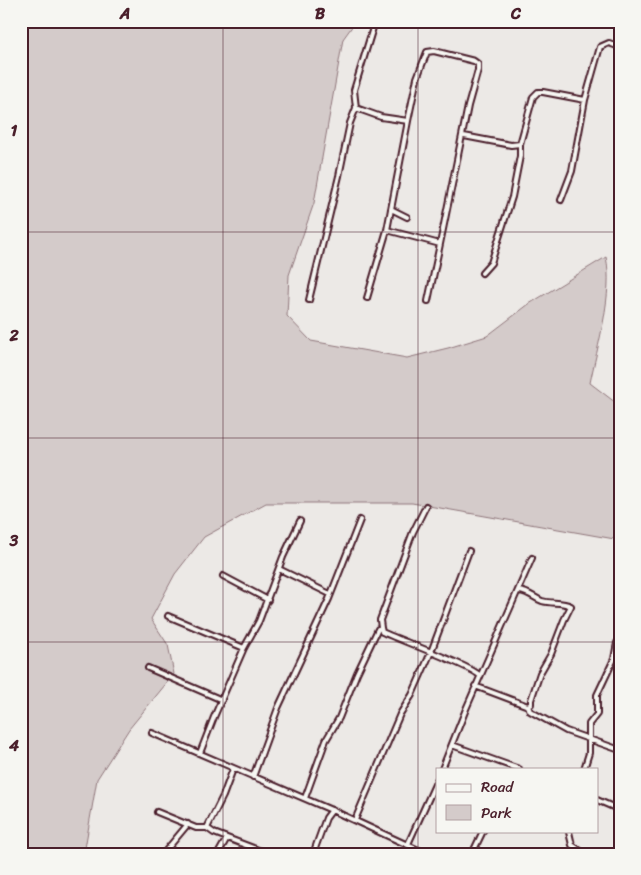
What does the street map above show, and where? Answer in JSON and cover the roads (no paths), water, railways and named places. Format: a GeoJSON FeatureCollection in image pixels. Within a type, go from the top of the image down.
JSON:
{"type":"FeatureCollection","features":[{"type":"Feature","properties":{"kind":"street"},"geometry":{"type":"LineString","coordinates":[[309,300],[350,123],[356,108],[354,90],[375,21]]}},
{"type":"Feature","properties":{"kind":"street"},"geometry":{"type":"LineString","coordinates":[[561,200],[572,171],[585,100],[600,47],[609,43],[620,47]]}},
{"type":"Feature","properties":{"kind":"street"},"geometry":{"type":"LineString","coordinates":[[367,298],[387,230],[418,78],[427,52],[434,51],[474,61],[478,64],[478,70],[468,106],[464,136],[428,301]]}},
{"type":"Feature","properties":{"kind":"street"},"geometry":{"type":"LineString","coordinates":[[482,273],[491,263],[512,197],[520,156],[520,144],[534,94],[542,92],[585,100]]}},
{"type":"Feature","properties":{"kind":"street"},"geometry":{"type":"LineString","coordinates":[[356,108],[381,117],[408,121]]}},
{"type":"Feature","properties":{"kind":"street"},"geometry":{"type":"LineString","coordinates":[[464,136],[511,145],[520,144]]}},
{"type":"Feature","properties":{"kind":"street"},"geometry":{"type":"LineString","coordinates":[[390,209],[407,217]]}},
{"type":"Feature","properties":{"kind":"street"},"geometry":{"type":"LineString","coordinates":[[387,230],[440,244]]}},
{"type":"Feature","properties":{"kind":"street"},"geometry":{"type":"LineString","coordinates":[[426,506],[405,554],[380,620],[380,628],[382,632],[474,670],[480,676]]}},
{"type":"Feature","properties":{"kind":"street"},"geometry":{"type":"LineString","coordinates":[[253,777],[278,708],[330,594],[360,520]]}},
{"type":"Feature","properties":{"kind":"street"},"geometry":{"type":"LineString","coordinates":[[200,753],[244,648],[268,600],[300,521]]}},
{"type":"Feature","properties":{"kind":"street"},"geometry":{"type":"LineString","coordinates":[[355,820],[400,714],[412,695],[431,652],[469,551]]}},
{"type":"Feature","properties":{"kind":"street"},"geometry":{"type":"LineString","coordinates":[[442,768],[480,676],[532,558]]}},
{"type":"Feature","properties":{"kind":"street"},"geometry":{"type":"LineString","coordinates":[[279,570],[330,594]]}},
{"type":"Feature","properties":{"kind":"street"},"geometry":{"type":"LineString","coordinates":[[223,576],[268,600]]}},
{"type":"Feature","properties":{"kind":"street"},"geometry":{"type":"LineString","coordinates":[[519,590],[530,592],[544,602],[559,602],[571,606],[552,654],[540,673],[530,700],[532,704],[528,706]]}},
{"type":"Feature","properties":{"kind":"street"},"geometry":{"type":"LineString","coordinates":[[168,616],[244,648]]}},
{"type":"Feature","properties":{"kind":"street"},"geometry":{"type":"LineString","coordinates":[[305,798],[326,740],[339,718],[375,631],[380,628]]}},
{"type":"Feature","properties":{"kind":"street"},"geometry":{"type":"LineString","coordinates":[[584,768],[589,753],[589,724],[597,714],[596,703],[599,687],[614,659],[616,643]]}},
{"type":"Feature","properties":{"kind":"street"},"geometry":{"type":"LineString","coordinates":[[148,668],[222,700]]}},
{"type":"Feature","properties":{"kind":"street"},"geometry":{"type":"LineString","coordinates":[[476,686],[528,706],[530,711],[566,731],[620,750]]}},
{"type":"Feature","properties":{"kind":"street"},"geometry":{"type":"LineString","coordinates":[[152,733],[232,769],[305,798],[427,854]]}},
{"type":"Feature","properties":{"kind":"street"},"geometry":{"type":"LineString","coordinates":[[452,745],[512,768]]}},
{"type":"Feature","properties":{"kind":"street"},"geometry":{"type":"LineString","coordinates":[[207,828],[223,796],[232,769]]}},
{"type":"Feature","properties":{"kind":"street"},"geometry":{"type":"LineString","coordinates":[[408,844],[436,782]]}},
{"type":"Feature","properties":{"kind":"street"},"geometry":{"type":"LineString","coordinates":[[598,800],[620,810]]}},
{"type":"Feature","properties":{"kind":"street"},"geometry":{"type":"LineString","coordinates":[[313,854],[326,818],[332,810]]}},
{"type":"Feature","properties":{"kind":"street"},"geometry":{"type":"LineString","coordinates":[[157,812],[196,828],[207,828],[269,854]]}},
{"type":"Feature","properties":{"kind":"street"},"geometry":{"type":"LineString","coordinates":[[163,854],[188,824]]}},
{"type":"Feature","properties":{"kind":"street"},"geometry":{"type":"LineString","coordinates":[[472,854],[483,832]]}},
{"type":"Feature","properties":{"kind":"street"},"geometry":{"type":"LineString","coordinates":[[569,832],[572,845],[585,854]]}},
{"type":"Feature","properties":{"kind":"street"},"geometry":{"type":"LineString","coordinates":[[218,854],[227,838]]}},
{"type":"Feature","properties":{"kind":"street"},"geometry":{"type":"LineString","coordinates":[[117,853],[123,854]]}}]}
